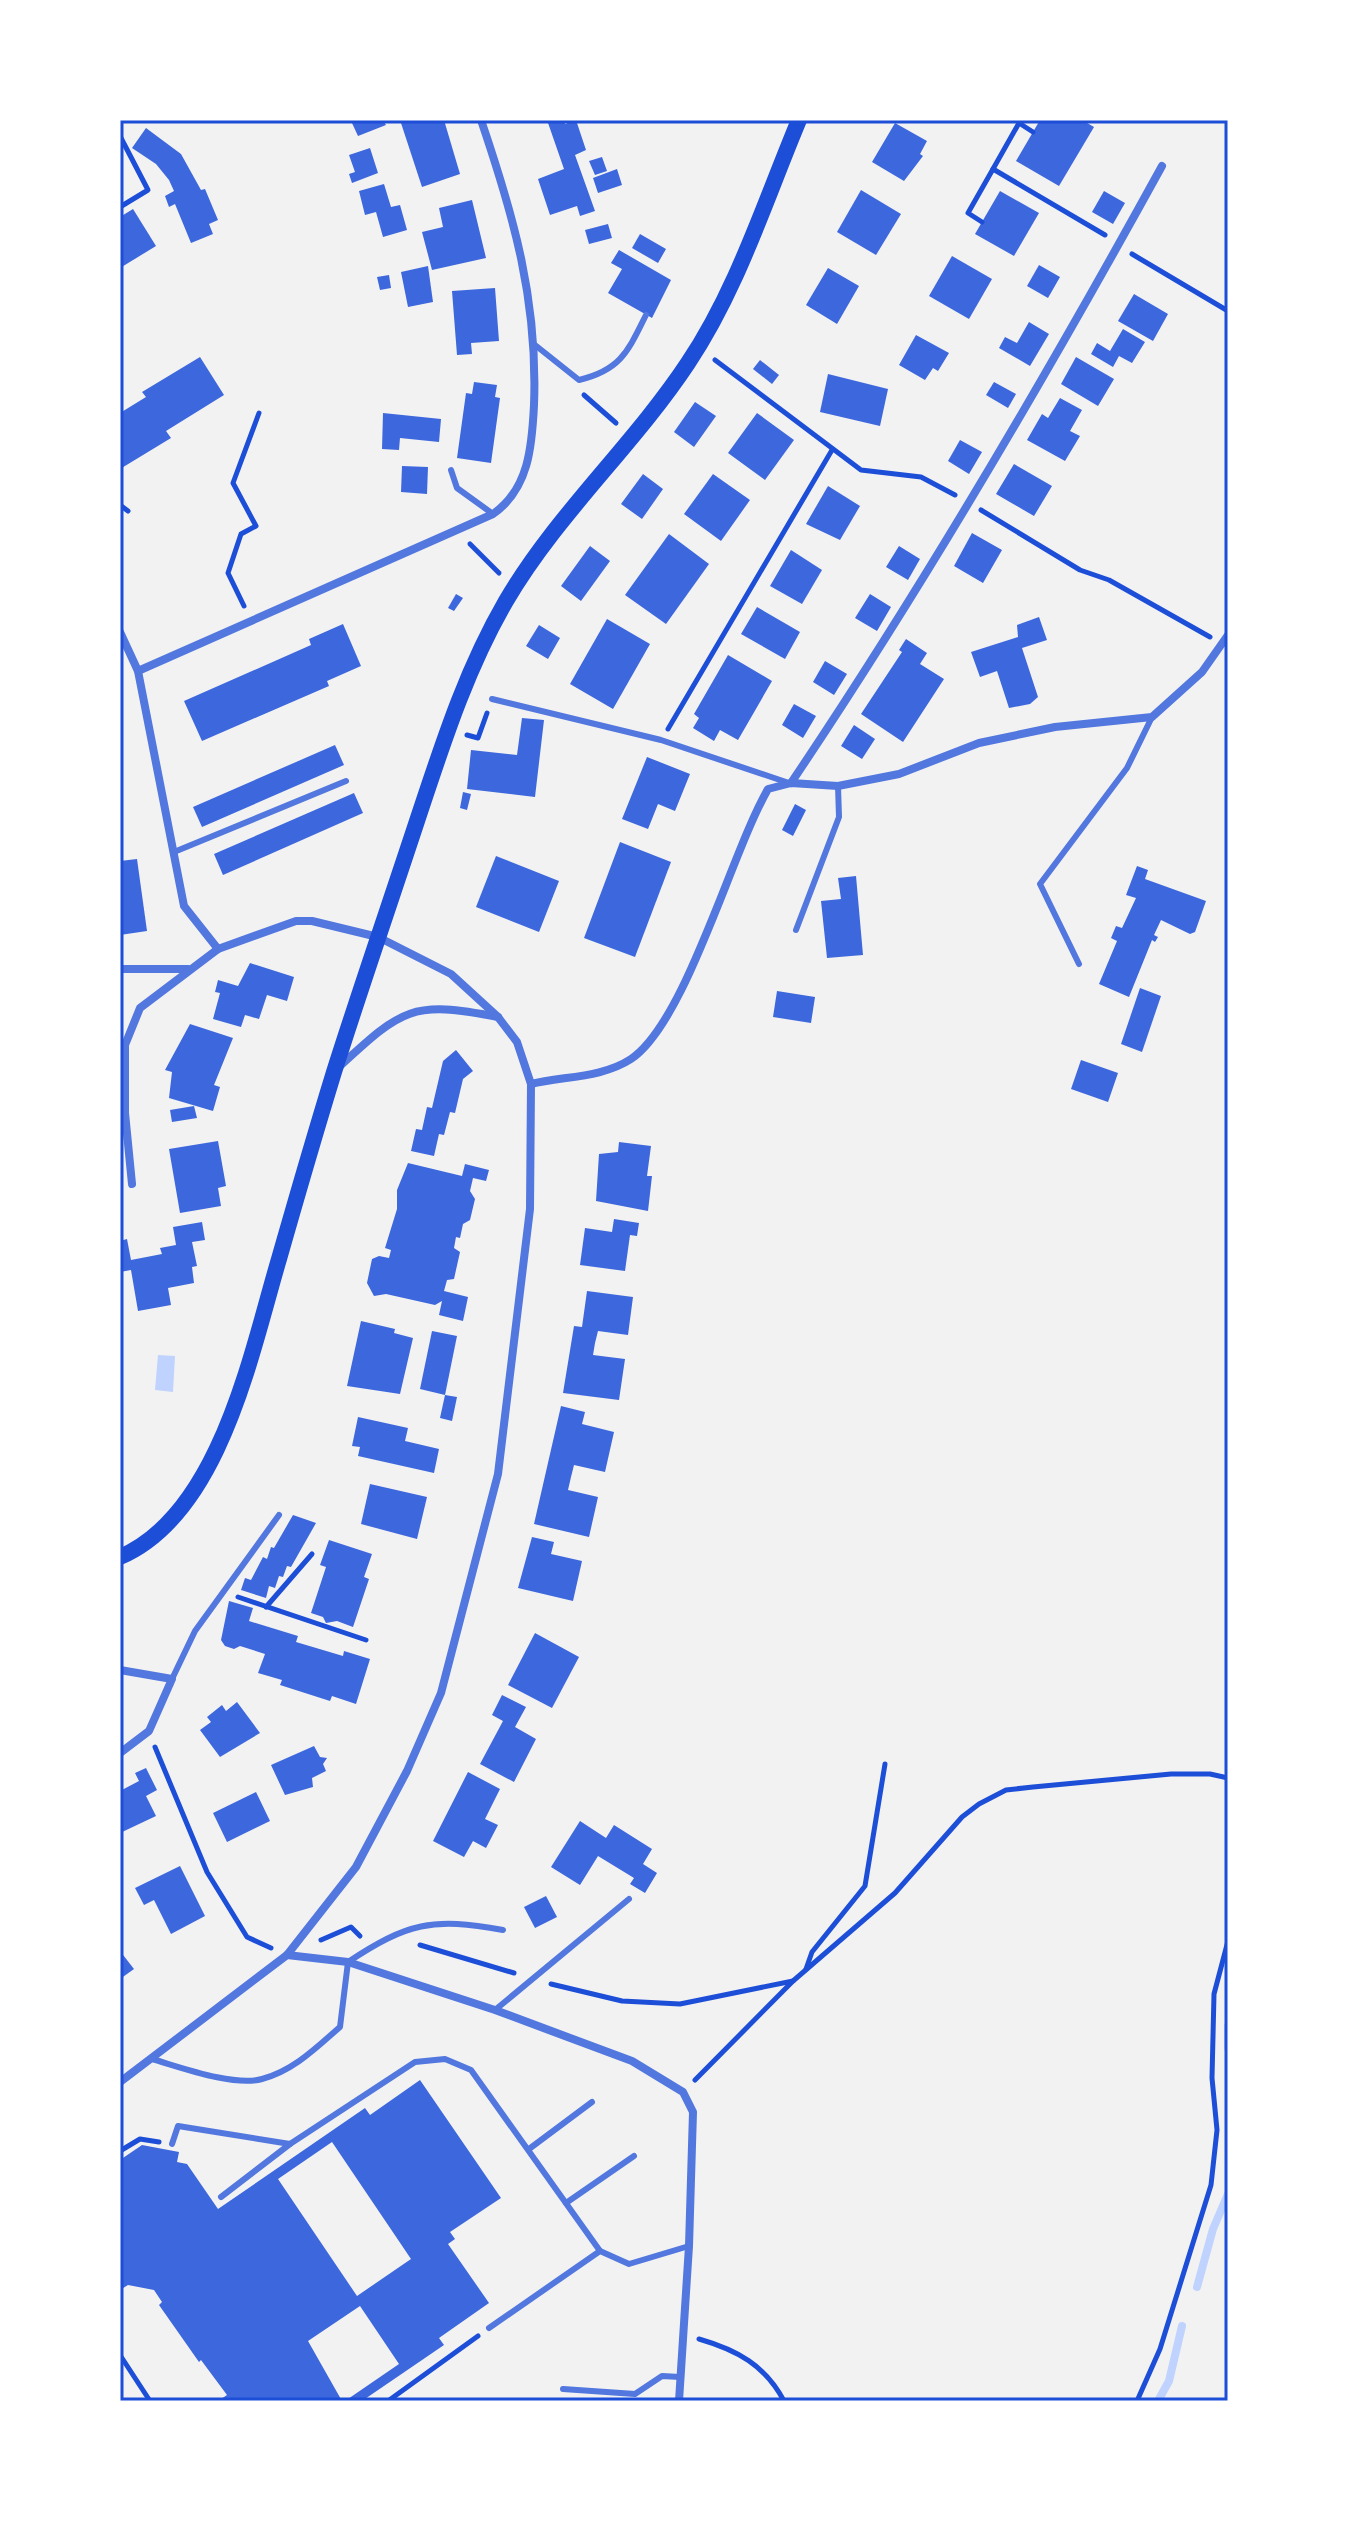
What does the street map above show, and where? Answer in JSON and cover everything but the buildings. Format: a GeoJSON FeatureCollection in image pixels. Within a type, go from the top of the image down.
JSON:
{"type":"FeatureCollection","features":[{"type":"Feature","properties":{"kind":"main road"},"geometry":{"type":"LineString","coordinates":[[120,1557],[135,1551],[185,1503],[213,1457],[235,1402],[335,1071],[470,669],[514,588],[564,518],[675,382],[698,348],[738,269],[799,120]]}},
{"type":"Feature","properties":{"kind":"street"},"geometry":{"type":"LineString","coordinates":[[138,671],[493,514],[517,491],[526,470],[532,440],[535,345],[530,295],[513,213],[481,120]]}},
{"type":"Feature","properties":{"kind":"street"},"geometry":{"type":"LineString","coordinates":[[791,783],[876,656],[969,503],[1162,166]]}},
{"type":"Feature","properties":{"kind":"street"},"geometry":{"type":"LineString","coordinates":[[120,632],[138,671],[184,906],[218,949]]}},
{"type":"Feature","properties":{"kind":"street"},"geometry":{"type":"LineString","coordinates":[[531,1084],[600,1073],[630,1059],[653,1039],[695,956],[768,789],[791,783],[838,786],[899,774],[979,743],[1055,727],[1152,717],[1202,672],[1228,635]]}},
{"type":"Feature","properties":{"kind":"street"},"geometry":{"type":"LineString","coordinates":[[120,2082],[287,1955],[356,1867],[407,1771],[441,1693],[498,1474],[530,1209],[531,1084],[517,1042],[498,1017],[451,974],[378,937],[320,922],[296,921],[218,949],[140,1008],[125,1045],[125,1113],[132,1184]]}},
{"type":"Feature","properties":{"kind":"street"},"geometry":{"type":"LineString","coordinates":[[120,969],[188,969]]}},
{"type":"Feature","properties":{"kind":"street"},"geometry":{"type":"LineString","coordinates":[[335,1071],[386,1024],[405,1014],[448,1007],[498,1017]]}},
{"type":"Feature","properties":{"kind":"street"},"geometry":{"type":"LineString","coordinates":[[120,1670],[172,1679],[149,1731],[120,1753]]}},
{"type":"Feature","properties":{"kind":"street"},"geometry":{"type":"LineString","coordinates":[[287,1955],[348,1962],[495,2010],[632,2061],[683,2092],[693,2112],[689,2246],[679,2401]]}},
{"type":"Feature","properties":{"kind":"lane"},"geometry":{"type":"LineString","coordinates":[[535,345],[579,380],[596,376],[622,360],[646,315]]}},
{"type":"Feature","properties":{"kind":"lane"},"geometry":{"type":"LineString","coordinates":[[451,470],[457,488],[493,514]]}},
{"type":"Feature","properties":{"kind":"lane"},"geometry":{"type":"LineString","coordinates":[[492,699],[661,740],[791,783]]}},
{"type":"Feature","properties":{"kind":"lane"},"geometry":{"type":"LineString","coordinates":[[1079,964],[1040,884],[1127,768],[1152,717]]}},
{"type":"Feature","properties":{"kind":"lane"},"geometry":{"type":"LineString","coordinates":[[174,852],[346,781]]}},
{"type":"Feature","properties":{"kind":"lane"},"geometry":{"type":"LineString","coordinates":[[796,930],[839,817],[838,786]]}},
{"type":"Feature","properties":{"kind":"lane"},"geometry":{"type":"LineString","coordinates":[[172,1679],[195,1631],[279,1515]]}},
{"type":"Feature","properties":{"kind":"lane"},"geometry":{"type":"LineString","coordinates":[[495,2010],[629,1899]]}},
{"type":"Feature","properties":{"kind":"lane"},"geometry":{"type":"LineString","coordinates":[[152,2059],[213,2076],[260,2080],[300,2062],[340,2027],[348,1962],[389,1935],[419,1924],[477,1925],[503,1930]]}},
{"type":"Feature","properties":{"kind":"lane"},"geometry":{"type":"LineString","coordinates":[[221,2197],[290,2144],[415,2062],[445,2059],[471,2070],[600,2251],[629,2264],[689,2246]]}},
{"type":"Feature","properties":{"kind":"lane"},"geometry":{"type":"LineString","coordinates":[[529,2149],[592,2102]]}},
{"type":"Feature","properties":{"kind":"lane"},"geometry":{"type":"LineString","coordinates":[[172,2144],[178,2126],[290,2144]]}},
{"type":"Feature","properties":{"kind":"lane"},"geometry":{"type":"LineString","coordinates":[[566,2203],[634,2156]]}},
{"type":"Feature","properties":{"kind":"lane"},"geometry":{"type":"LineString","coordinates":[[489,2328],[600,2251]]}},
{"type":"Feature","properties":{"kind":"lane"},"geometry":{"type":"LineString","coordinates":[[563,2389],[635,2394],[662,2376],[680,2377]]}},
{"type":"Feature","properties":{"kind":"path"},"geometry":{"type":"LineString","coordinates":[[982,222],[968,213],[1019,123],[1033,132]]}},
{"type":"Feature","properties":{"kind":"path"},"geometry":{"type":"LineString","coordinates":[[120,136],[148,190],[120,207]]}},
{"type":"Feature","properties":{"kind":"path"},"geometry":{"type":"LineString","coordinates":[[993,169],[1228,311]]}},
{"type":"Feature","properties":{"kind":"path"},"geometry":{"type":"LineString","coordinates":[[698,348],[861,470],[921,477],[1080,570],[1109,580],[1222,644]]}},
{"type":"Feature","properties":{"kind":"path"},"geometry":{"type":"LineString","coordinates":[[593,403],[599,409]]}},
{"type":"Feature","properties":{"kind":"path"},"geometry":{"type":"LineString","coordinates":[[251,621],[228,573],[241,534],[256,526],[233,483],[259,413]]}},
{"type":"Feature","properties":{"kind":"path"},"geometry":{"type":"LineString","coordinates":[[661,740],[832,450]]}},
{"type":"Feature","properties":{"kind":"path"},"geometry":{"type":"LineString","coordinates":[[120,505],[128,511]]}},
{"type":"Feature","properties":{"kind":"path"},"geometry":{"type":"LineString","coordinates":[[456,531],[514,588]]}},
{"type":"Feature","properties":{"kind":"path"},"geometry":{"type":"LineString","coordinates":[[266,1607],[312,1554]]}},
{"type":"Feature","properties":{"kind":"path"},"geometry":{"type":"LineString","coordinates":[[221,1592],[366,1640]]}},
{"type":"Feature","properties":{"kind":"path"},"geometry":{"type":"LineString","coordinates":[[149,1731],[207,1872],[247,1937],[287,1955]]}},
{"type":"Feature","properties":{"kind":"path"},"geometry":{"type":"LineString","coordinates":[[805,1970],[812,1952],[865,1886],[885,1764]]}},
{"type":"Feature","properties":{"kind":"path"},"geometry":{"type":"LineString","coordinates":[[683,2092],[805,1970],[895,1893],[962,1817],[1006,1790],[1171,1774],[1210,1774],[1228,1778]]}},
{"type":"Feature","properties":{"kind":"path"},"geometry":{"type":"LineString","coordinates":[[1137,2401],[1160,2349],[1211,2185],[1217,2130],[1212,2078],[1214,1994],[1228,1941]]}},
{"type":"Feature","properties":{"kind":"path"},"geometry":{"type":"LineString","coordinates":[[120,2151],[140,2139],[172,2144]]}},
{"type":"Feature","properties":{"kind":"path"},"geometry":{"type":"LineString","coordinates":[[389,2401],[489,2328]]}},
{"type":"Feature","properties":{"kind":"path"},"geometry":{"type":"LineString","coordinates":[[683,2334],[748,2357],[763,2371],[784,2401]]}},
{"type":"Feature","properties":{"kind":"path"},"geometry":{"type":"LineString","coordinates":[[120,2355],[150,2401]]}},
{"type":"Feature","properties":{"kind":"water"},"geometry":{"type":"Polygon","coordinates":[[[158,1355],[175,1356],[173,1392],[155,1390],[158,1355]]]}},
{"type":"Feature","properties":{"kind":"waterway"},"geometry":{"type":"LineString","coordinates":[[1228,2026],[1228,2048]]}},
{"type":"Feature","properties":{"kind":"waterway"},"geometry":{"type":"LineString","coordinates":[[1197,2287],[1213,2229],[1228,2194]]}},
{"type":"Feature","properties":{"kind":"waterway"},"geometry":{"type":"LineString","coordinates":[[1158,2401],[1169,2381],[1182,2326]]}}]}
